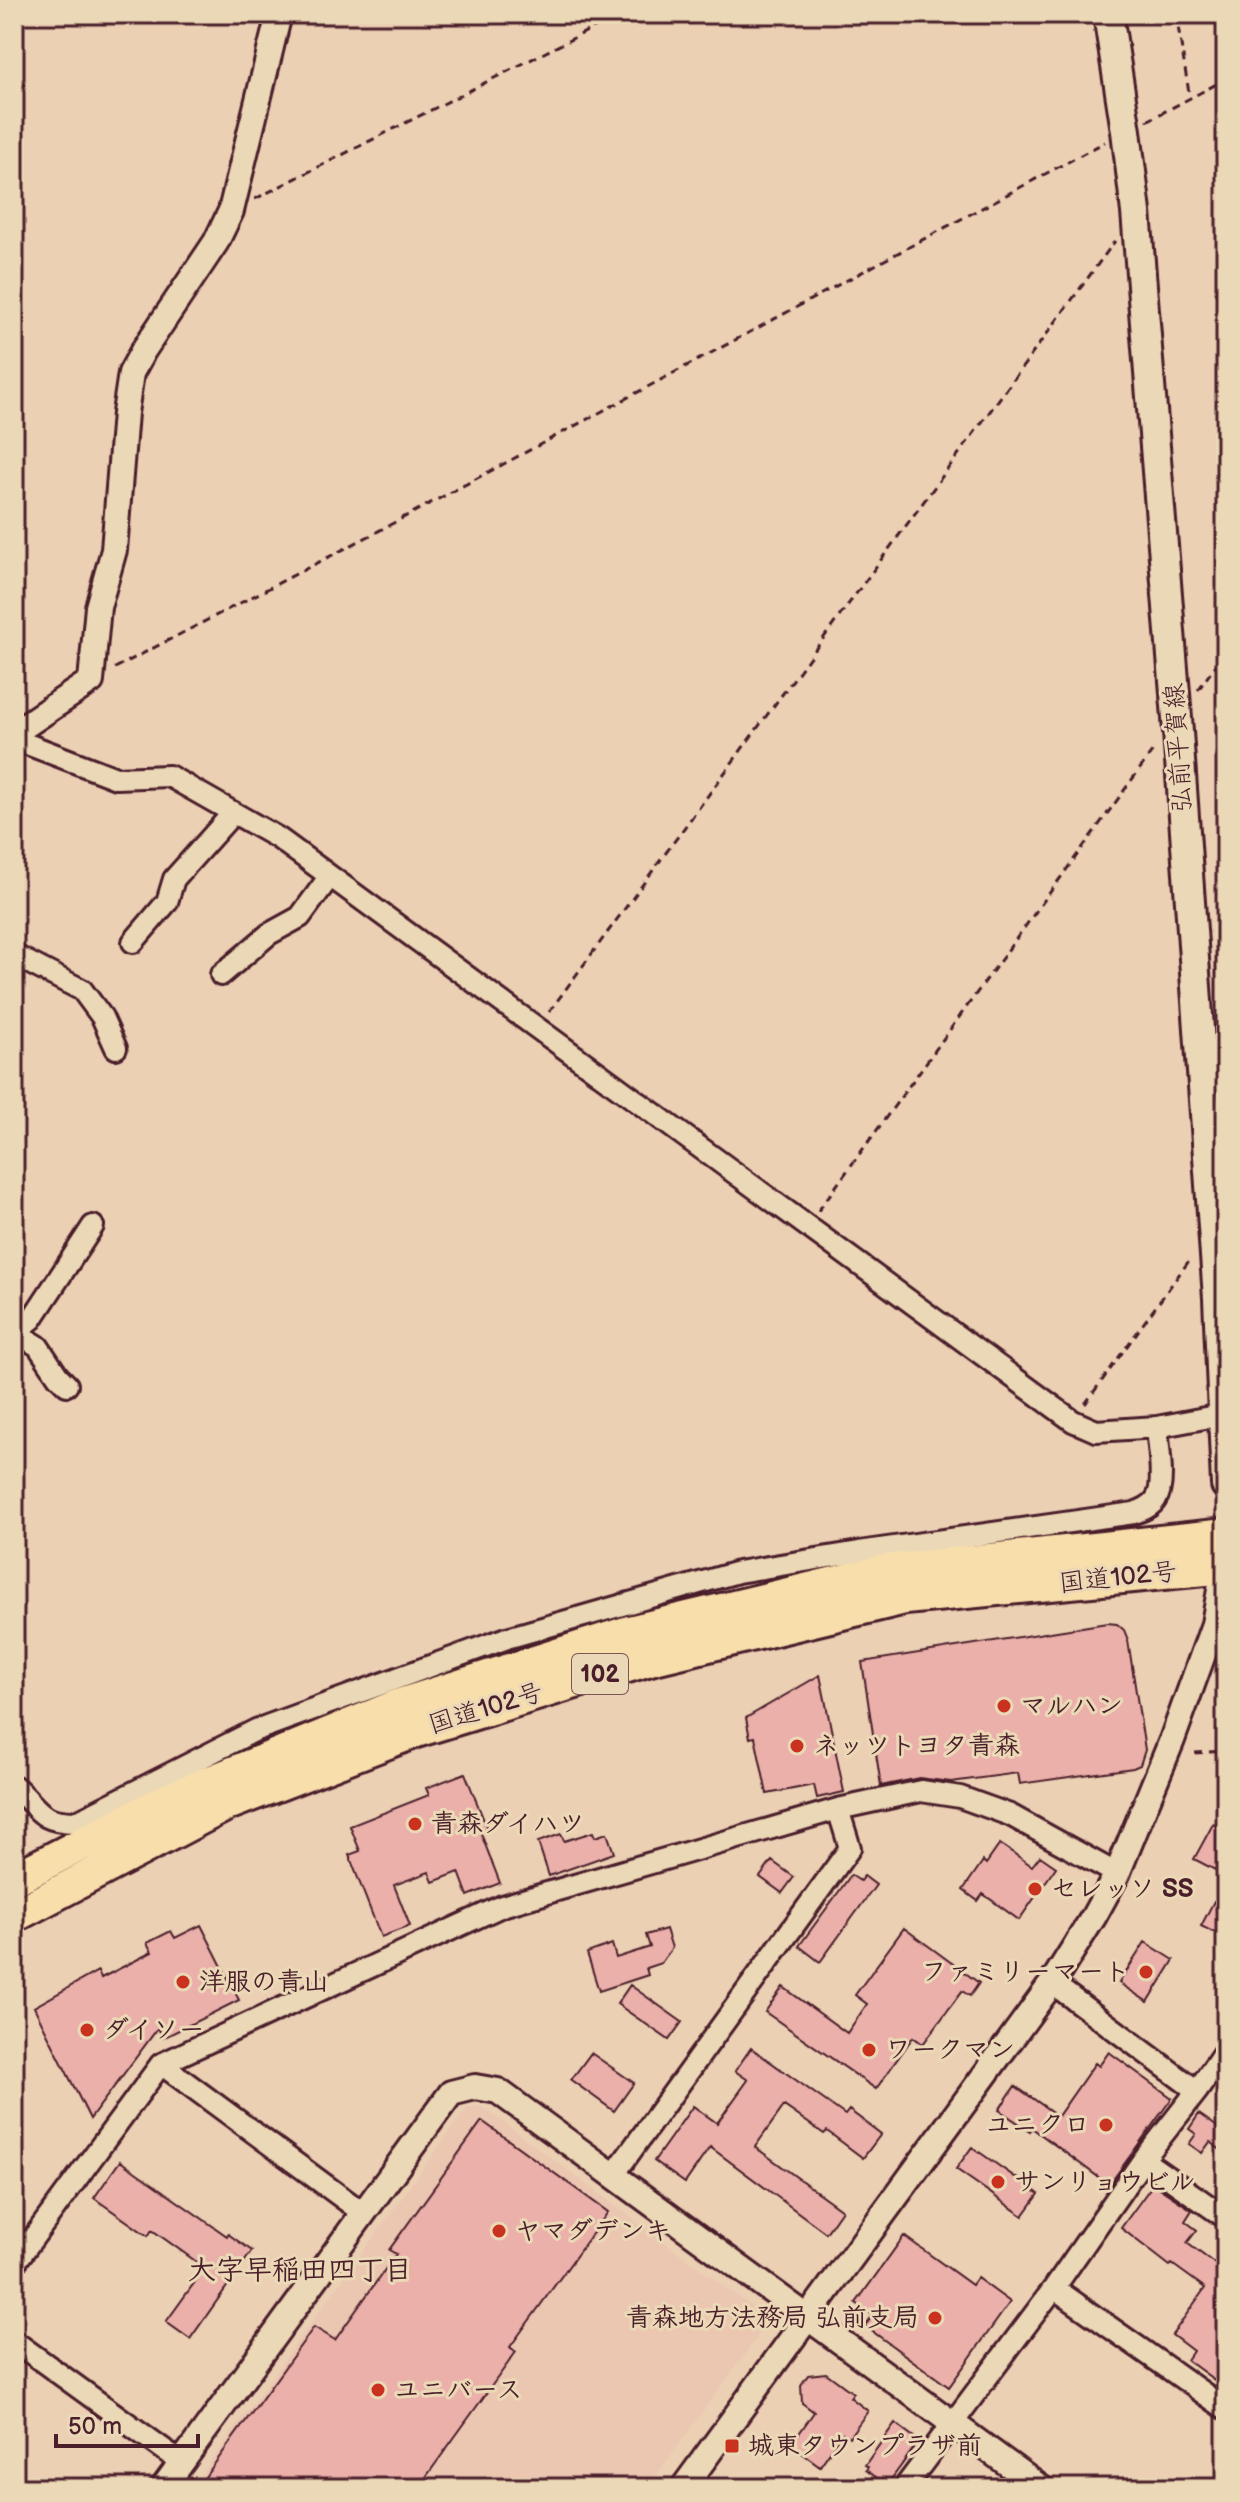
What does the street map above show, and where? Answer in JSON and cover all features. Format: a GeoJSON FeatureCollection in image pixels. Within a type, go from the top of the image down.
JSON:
{"type":"FeatureCollection","features":[{"type":"Feature","properties":{"kind":"highway","name":"国道102号"},"geometry":{"type":"LineString","coordinates":[[14,1879],[169,1799],[397,1706],[629,1632],[885,1571],[1226,1535]]}},
{"type":"Feature","properties":{"kind":"highway","name":"国道102号"},"geometry":{"type":"LineString","coordinates":[[14,1916],[227,1804],[416,1731],[650,1659],[905,1598],[1225,1560]]}},
{"type":"Feature","properties":{"kind":"main road","name":"弘前平賀線"},"geometry":{"type":"LineString","coordinates":[[1108,14],[1136,212],[1177,718],[1225,1413],[1226,1485]]}},
{"type":"Feature","properties":{"kind":"street"},"geometry":{"type":"LineString","coordinates":[[14,733],[91,681],[98,607],[114,550],[131,373],[216,242],[231,211],[279,14]]}},
{"type":"Feature","properties":{"kind":"street"},"geometry":{"type":"LineString","coordinates":[[14,739],[116,778],[169,776],[278,838],[1073,1421],[1096,1431],[1157,1427],[1225,1413]]}},
{"type":"Feature","properties":{"kind":"street"},"geometry":{"type":"LineString","coordinates":[[133,942],[167,902],[174,879],[233,813]]}},
{"type":"Feature","properties":{"kind":"street"},"geometry":{"type":"LineString","coordinates":[[221,975],[269,934],[300,917],[330,876]]}},
{"type":"Feature","properties":{"kind":"street"},"geometry":{"type":"LineString","coordinates":[[14,955],[82,990],[102,1017],[116,1048]]}},
{"type":"Feature","properties":{"kind":"street"},"geometry":{"type":"LineString","coordinates":[[67,1385],[38,1346],[16,1333],[32,1319],[93,1226]]}},
{"type":"Feature","properties":{"kind":"street"},"geometry":{"type":"LineString","coordinates":[[14,1786],[42,1816],[57,1822],[75,1822],[256,1730],[507,1638],[738,1572],[1134,1513],[1147,1508],[1158,1498],[1161,1483],[1157,1427]]}},
{"type":"Feature","properties":{"kind":"street"},"geometry":{"type":"LineString","coordinates":[[683,2488],[1052,1983],[1094,1916],[1117,1874],[1200,1668],[1214,1624],[1225,1560]]}},
{"type":"Feature","properties":{"kind":"street"},"geometry":{"type":"LineString","coordinates":[[14,2264],[161,2064],[502,1906],[838,1809],[921,1791],[960,1797],[1010,1815],[1117,1874]]}},
{"type":"Feature","properties":{"kind":"street"},"geometry":{"type":"LineString","coordinates":[[613,2176],[850,1848],[838,1809]]}},
{"type":"Feature","properties":{"kind":"street"},"geometry":{"type":"LineString","coordinates":[[1052,1983],[1197,2091]]}},
{"type":"Feature","properties":{"kind":"street"},"geometry":{"type":"LineString","coordinates":[[904,2488],[1054,2288],[1143,2160],[1226,2049]]}},
{"type":"Feature","properties":{"kind":"street"},"geometry":{"type":"LineString","coordinates":[[161,2064],[363,2213]]}},
{"type":"Feature","properties":{"kind":"street"},"geometry":{"type":"LineString","coordinates":[[163,2488],[451,2093],[475,2087],[498,2091],[1041,2488]]}},
{"type":"Feature","properties":{"kind":"street"},"geometry":{"type":"LineString","coordinates":[[1143,2160],[1226,2218]]}},
{"type":"Feature","properties":{"kind":"street"},"geometry":{"type":"LineString","coordinates":[[1054,2288],[1226,2409]]}},
{"type":"Feature","properties":{"kind":"street"},"geometry":{"type":"LineString","coordinates":[[14,2341],[181,2462]]}},
{"type":"Feature","properties":{"kind":"path"},"geometry":{"type":"LineString","coordinates":[[14,29],[21,14]]}},
{"type":"Feature","properties":{"kind":"path"},"geometry":{"type":"LineString","coordinates":[[231,211],[621,14]]}},
{"type":"Feature","properties":{"kind":"path"},"geometry":{"type":"LineString","coordinates":[[1176,14],[1190,99]]}},
{"type":"Feature","properties":{"kind":"path"},"geometry":{"type":"LineString","coordinates":[[91,681],[1226,79]]}},
{"type":"Feature","properties":{"kind":"path"},"geometry":{"type":"LineString","coordinates":[[537,1028],[1136,212]]}},
{"type":"Feature","properties":{"kind":"path"},"geometry":{"type":"LineString","coordinates":[[807,1226],[1226,651]]}},
{"type":"Feature","properties":{"kind":"path"},"geometry":{"type":"LineString","coordinates":[[1073,1421],[1213,1228]]}},
{"type":"Feature","properties":{"kind":"path"},"geometry":{"type":"LineString","coordinates":[[1195,1753],[1226,1751]]}},
{"type":"Feature","properties":{"kind":"shaded area"},"geometry":{"type":"Polygon","coordinates":[[[478,2106],[753,2308],[757,2337],[647,2488],[192,2488],[467,2108],[478,2106]]]}},
{"type":"Feature","properties":{"kind":"building","name":"マルハン"},"geometry":{"type":"Polygon","coordinates":[[[1107,1623],[1117,1624],[1128,1640],[1145,1750],[1140,1765],[1020,1784],[1018,1773],[951,1782],[919,1778],[881,1786],[862,1662],[1107,1623]]]}},
{"type":"Feature","properties":{"kind":"building"},"geometry":{"type":"Polygon","coordinates":[[[820,1675],[844,1792],[817,1798],[814,1785],[767,1794],[755,1737],[750,1738],[746,1718],[820,1675]]]}},
{"type":"Feature","properties":{"kind":"building"},"geometry":{"type":"Polygon","coordinates":[[[465,1773],[487,1828],[480,1831],[500,1883],[468,1896],[459,1872],[433,1882],[429,1872],[394,1885],[410,1926],[381,1937],[349,1855],[360,1851],[350,1826],[429,1795],[426,1788],[465,1773]]]}},
{"type":"Feature","properties":{"kind":"building"},"geometry":{"type":"Polygon","coordinates":[[[1213,1824],[1226,1831],[1226,1855],[1217,1871],[1194,1859],[1213,1824]]]}},
{"type":"Feature","properties":{"kind":"building"},"geometry":{"type":"Polygon","coordinates":[[[593,1832],[595,1837],[607,1833],[614,1853],[549,1876],[538,1842],[561,1834],[564,1841],[593,1832]]]}},
{"type":"Feature","properties":{"kind":"building"},"geometry":{"type":"Polygon","coordinates":[[[1000,1844],[1032,1866],[1040,1856],[1056,1867],[1019,1920],[983,1894],[978,1901],[963,1890],[983,1861],[986,1864],[1000,1844]]]}},
{"type":"Feature","properties":{"kind":"building"},"geometry":{"type":"Polygon","coordinates":[[[772,1861],[794,1877],[782,1893],[760,1877],[772,1861]]]}},
{"type":"Feature","properties":{"kind":"building"},"geometry":{"type":"Polygon","coordinates":[[[851,1875],[860,1881],[864,1876],[876,1885],[820,1962],[799,1946],[851,1875]]]}},
{"type":"Feature","properties":{"kind":"building"},"geometry":{"type":"Polygon","coordinates":[[[1214,1901],[1226,1907],[1226,1928],[1221,1936],[1201,1926],[1214,1901]]]}},
{"type":"Feature","properties":{"kind":"building"},"geometry":{"type":"Polygon","coordinates":[[[201,1925],[239,2000],[163,2038],[158,2028],[90,2119],[34,2007],[98,1971],[101,1978],[152,1952],[147,1943],[171,1931],[175,1938],[201,1925]]]}},
{"type":"Feature","properties":{"kind":"building"},"geometry":{"type":"Polygon","coordinates":[[[904,1928],[979,1983],[970,1996],[962,1991],[923,2044],[913,2037],[876,2089],[765,2012],[783,1987],[847,2033],[867,2004],[855,1995],[904,1928]]]}},
{"type":"Feature","properties":{"kind":"building"},"geometry":{"type":"Polygon","coordinates":[[[666,1929],[672,1948],[661,1963],[646,1968],[648,1975],[599,1991],[587,1953],[612,1944],[616,1958],[650,1947],[646,1935],[666,1929]]]}},
{"type":"Feature","properties":{"kind":"building","name":"ファミリーマート"},"geometry":{"type":"Polygon","coordinates":[[[1145,1942],[1174,1960],[1148,2002],[1119,1983],[1145,1942]]]}},
{"type":"Feature","properties":{"kind":"building"},"geometry":{"type":"Polygon","coordinates":[[[630,1985],[682,2022],[669,2040],[617,2004],[630,1985]]]}},
{"type":"Feature","properties":{"kind":"building"},"geometry":{"type":"Polygon","coordinates":[[[751,2048],[845,2115],[849,2110],[881,2134],[863,2158],[827,2131],[824,2134],[784,2106],[755,2147],[842,2210],[826,2233],[710,2147],[685,2183],[654,2161],[693,2106],[717,2123],[748,2080],[735,2071],[751,2048]]]}},
{"type":"Feature","properties":{"kind":"building","name":"ユニクロ"},"geometry":{"type":"Polygon","coordinates":[[[1109,2052],[1172,2098],[1109,2185],[1032,2128],[1030,2131],[999,2110],[1015,2086],[1058,2116],[1095,2063],[1099,2066],[1109,2052]]]}},
{"type":"Feature","properties":{"kind":"building"},"geometry":{"type":"Polygon","coordinates":[[[591,2053],[634,2083],[614,2111],[571,2080],[591,2053]]]}},
{"type":"Feature","properties":{"kind":"building"},"geometry":{"type":"Polygon","coordinates":[[[1199,2114],[1226,2133],[1226,2154],[1210,2142],[1202,2153],[1189,2144],[1196,2134],[1189,2129],[1199,2114]]]}},
{"type":"Feature","properties":{"kind":"building"},"geometry":{"type":"Polygon","coordinates":[[[482,2121],[608,2212],[510,2347],[516,2352],[418,2488],[197,2488],[314,2327],[335,2340],[396,2254],[389,2250],[482,2121]]]}},
{"type":"Feature","properties":{"kind":"building","name":"サンリョウビル"},"geometry":{"type":"Polygon","coordinates":[[[972,2147],[1039,2194],[1023,2216],[956,2169],[972,2147]]]}},
{"type":"Feature","properties":{"kind":"building"},"geometry":{"type":"Polygon","coordinates":[[[120,2161],[252,2251],[190,2339],[166,2322],[205,2268],[152,2230],[148,2236],[94,2198],[120,2161]]]}},
{"type":"Feature","properties":{"kind":"building"},"geometry":{"type":"Polygon","coordinates":[[[1153,2184],[1192,2210],[1185,2221],[1197,2230],[1187,2243],[1226,2272],[1226,2375],[1220,2384],[1187,2360],[1193,2351],[1172,2335],[1205,2288],[1172,2264],[1170,2266],[1121,2228],[1153,2184]]]}},
{"type":"Feature","properties":{"kind":"building","name":"青森地方法務局 弘前支局"},"geometry":{"type":"Polygon","coordinates":[[[904,2236],[972,2285],[977,2278],[1010,2302],[949,2387],[865,2326],[873,2315],[856,2303],[904,2236]]]}},
{"type":"Feature","properties":{"kind":"building"},"geometry":{"type":"Polygon","coordinates":[[[826,2373],[853,2393],[850,2397],[868,2411],[849,2437],[843,2433],[820,2466],[791,2445],[814,2412],[802,2403],[801,2385],[808,2375],[826,2373]]]}},
{"type":"Feature","properties":{"kind":"building"},"geometry":{"type":"Polygon","coordinates":[[[895,2423],[919,2441],[887,2485],[866,2470],[868,2467],[865,2465],[895,2423]]]}},
{"type":"Feature","properties":{"kind":"place","name":"マルハン"},"geometry":{"type":"Point","coordinates":[1004,1706]}},
{"type":"Feature","properties":{"kind":"place","name":"ネッツトヨタ青森"},"geometry":{"type":"Point","coordinates":[797,1746]}},
{"type":"Feature","properties":{"kind":"place","name":"青森ダイハツ"},"geometry":{"type":"Point","coordinates":[415,1824]}},
{"type":"Feature","properties":{"kind":"place","name":"セレッソ SS"},"geometry":{"type":"Point","coordinates":[1035,1889]}},
{"type":"Feature","properties":{"kind":"place","name":"ファミリーマート"},"geometry":{"type":"Point","coordinates":[1146,1972]}},
{"type":"Feature","properties":{"kind":"place","name":"洋服の青山"},"geometry":{"type":"Point","coordinates":[183,1982]}},
{"type":"Feature","properties":{"kind":"place","name":"ダイソー"},"geometry":{"type":"Point","coordinates":[87,2030]}},
{"type":"Feature","properties":{"kind":"place","name":"ワークマン"},"geometry":{"type":"Point","coordinates":[869,2050]}},
{"type":"Feature","properties":{"kind":"place","name":"ユニクロ"},"geometry":{"type":"Point","coordinates":[1106,2125]}},
{"type":"Feature","properties":{"kind":"place","name":"サンリョウビル"},"geometry":{"type":"Point","coordinates":[998,2182]}},
{"type":"Feature","properties":{"kind":"place","name":"ヤマダデンキ"},"geometry":{"type":"Point","coordinates":[499,2231]}},
{"type":"Feature","properties":{"kind":"place","name":"青森地方法務局 弘前支局"},"geometry":{"type":"Point","coordinates":[935,2318]}},
{"type":"Feature","properties":{"kind":"place","name":"ユニバース"},"geometry":{"type":"Point","coordinates":[378,2390]}},
{"type":"Feature","properties":{"kind":"place","name":"城東タウンプラザ前"},"geometry":{"type":"Point","coordinates":[732,2446]}},
{"type":"Feature","properties":{"kind":"district","name":"大字早稲田四丁目"},"geometry":{"type":"Point","coordinates":[300,2270]}}]}
